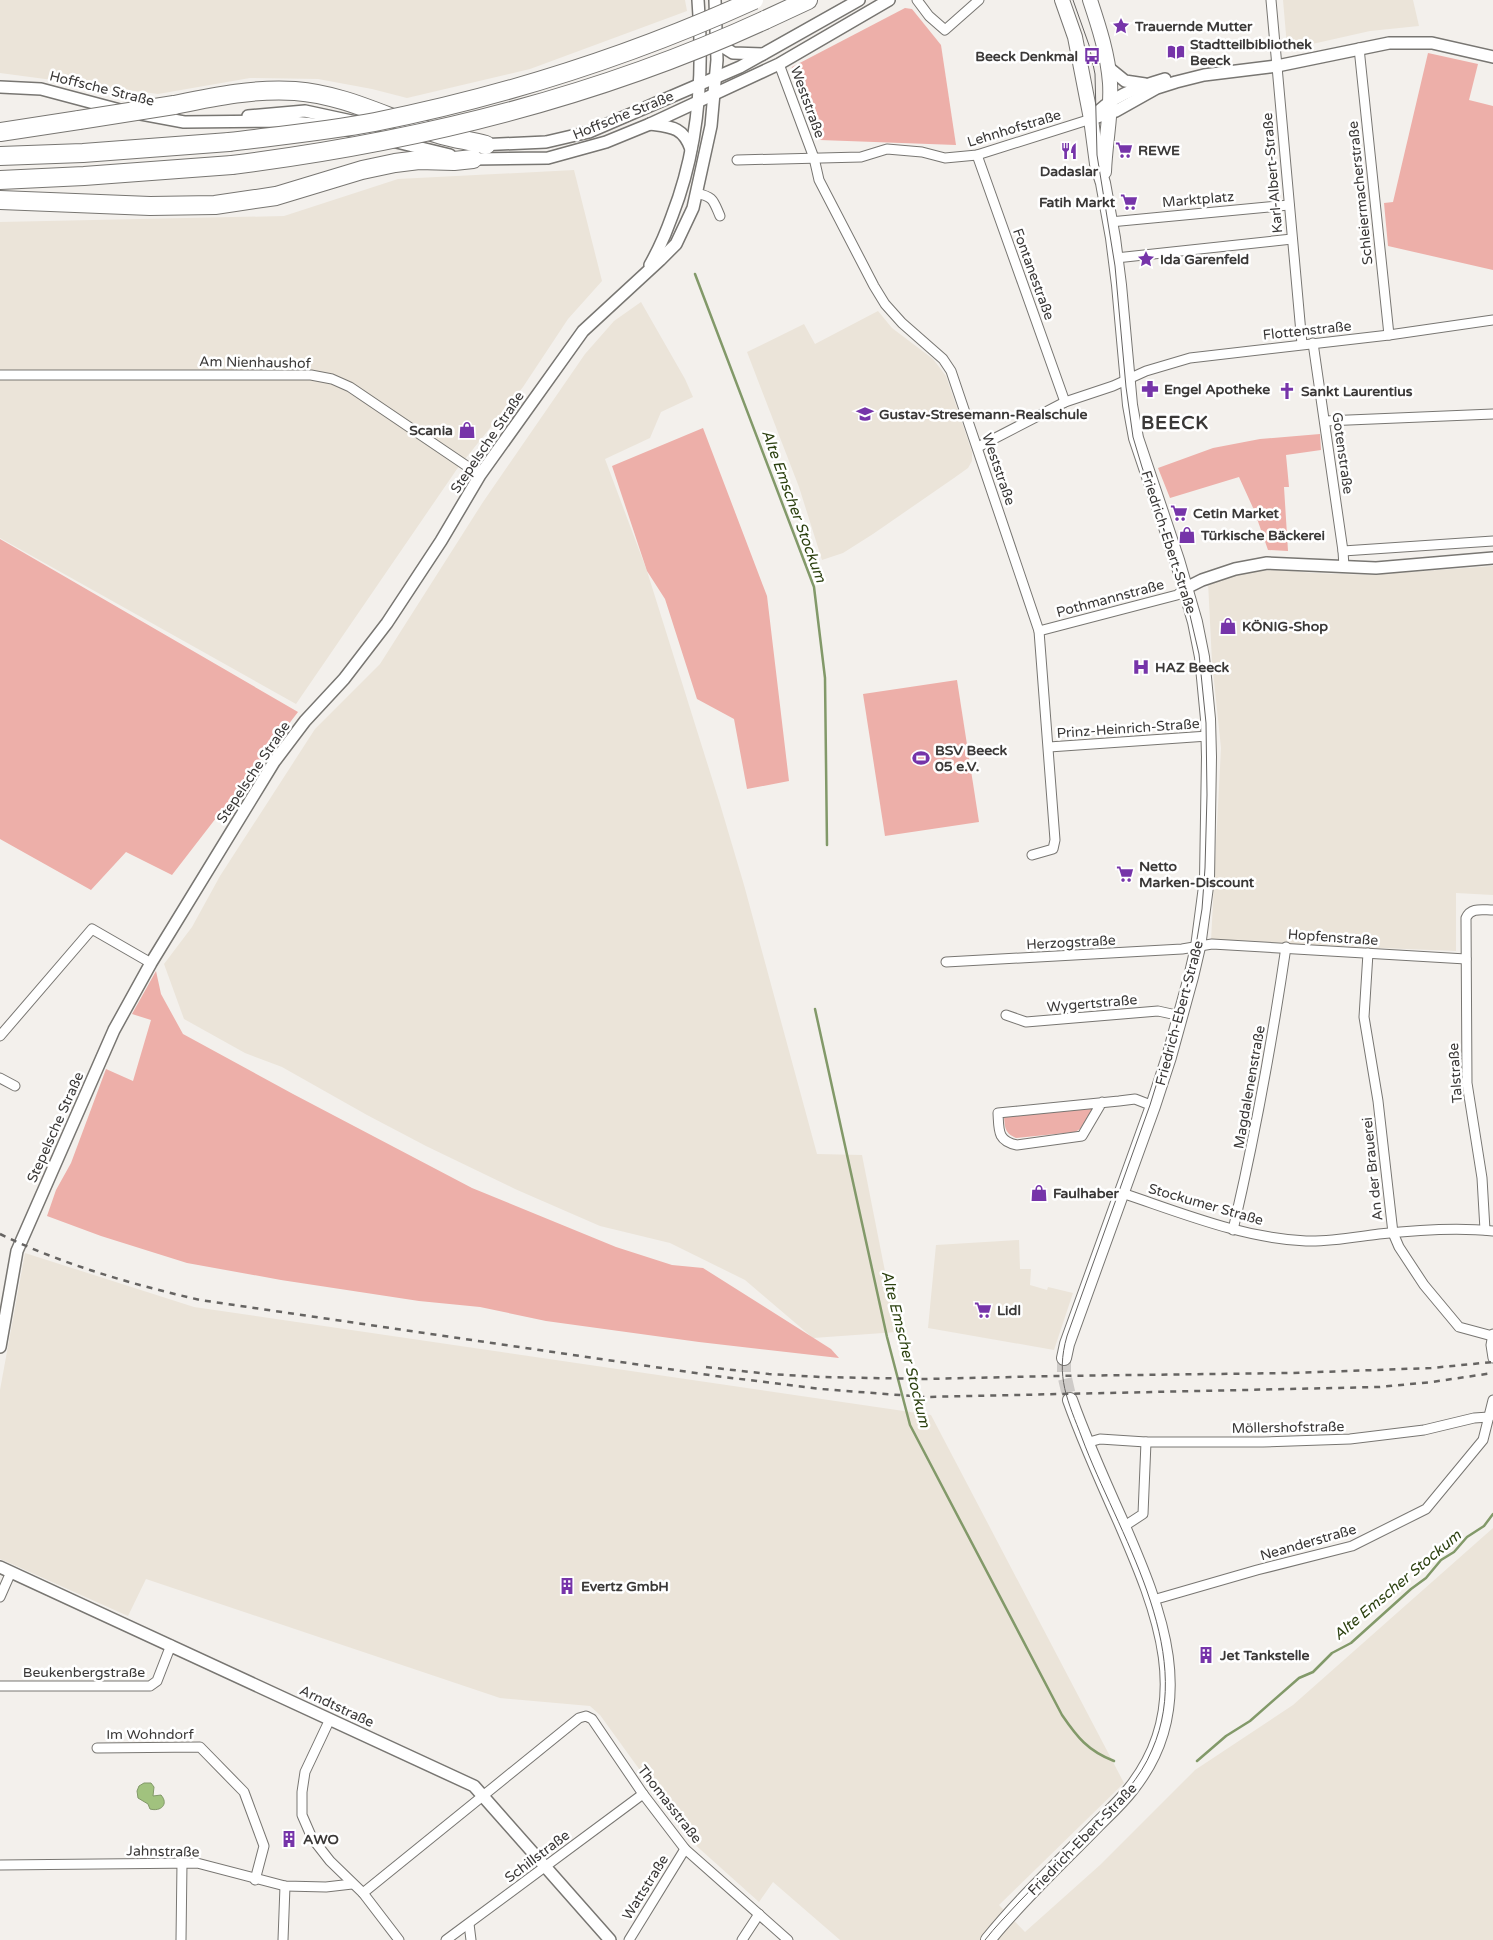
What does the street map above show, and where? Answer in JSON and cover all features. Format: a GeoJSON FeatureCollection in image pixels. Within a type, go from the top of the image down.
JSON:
{"type":"FeatureCollection","features":[{"type":"Feature","properties":{"kind":"highway"},"geometry":{"type":"LineString","coordinates":[[0,156],[83,153],[229,142],[374,122],[520,86],[588,65],[754,0]]}},
{"type":"Feature","properties":{"kind":"highway"},"geometry":{"type":"LineString","coordinates":[[0,180],[232,165],[304,156],[379,143],[491,118],[562,98],[656,65],[733,34],[808,0]]}},
{"type":"Feature","properties":{"kind":"highway"},"geometry":{"type":"LineString","coordinates":[[0,132],[256,92],[293,91],[313,93],[355,103],[443,136],[486,145]]}},
{"type":"Feature","properties":{"kind":"highway"},"geometry":{"type":"LineString","coordinates":[[0,200],[150,206],[215,205],[276,196],[362,170],[395,163],[419,160],[454,161],[474,159]]}},
{"type":"Feature","properties":{"kind":"main road","name":"Friedrich-Ebert-Straße"},"geometry":{"type":"LineString","coordinates":[[1062,0],[1075,37],[1091,119],[1097,164],[1103,183],[1110,222],[1116,258],[1127,379],[1136,438],[1186,588],[1202,657],[1208,736],[1208,861],[1198,947],[1181,1016],[1153,1106],[1067,1344],[1064,1358]]}},
{"type":"Feature","properties":{"kind":"main road","name":"Friedrich-Ebert-Straße"},"geometry":{"type":"LineString","coordinates":[[1090,0],[1109,68],[1110,108],[1105,145],[1103,183]]}},
{"type":"Feature","properties":{"kind":"main road","name":"Friedrich-Ebert-Straße"},"geometry":{"type":"LineString","coordinates":[[988,1940],[1125,1797],[1142,1775],[1151,1758],[1164,1723],[1168,1691],[1166,1652],[1159,1620],[1153,1600],[1086,1443],[1070,1400]]}},
{"type":"Feature","properties":{"kind":"street","name":"Stepelsche Straße"},"geometry":{"type":"LineString","coordinates":[[642,277],[655,257],[665,234],[678,199],[691,150],[700,84],[701,59],[698,0]]}},
{"type":"Feature","properties":{"kind":"street","name":"Stepelsche Straße"},"geometry":{"type":"LineString","coordinates":[[0,1347],[17,1251],[114,1030],[150,963],[274,762],[305,721],[344,679],[387,623],[441,541],[480,475],[583,331],[676,244],[693,208],[706,153],[717,77],[715,0]]}},
{"type":"Feature","properties":{"kind":"street","name":"Hoffsche Straße"},"geometry":{"type":"LineString","coordinates":[[197,123],[258,114],[304,111],[466,146],[546,142],[590,132],[717,77],[764,54],[859,0]]}},
{"type":"Feature","properties":{"kind":"street","name":"Hoffsche Straße"},"geometry":{"type":"LineString","coordinates":[[0,87],[41,89],[114,109],[197,123],[282,121],[333,126],[421,149],[474,159],[548,158],[606,142],[650,124],[715,92],[779,64],[890,0]]}},
{"type":"Feature","properties":{"kind":"street"},"geometry":{"type":"LineString","coordinates":[[917,0],[929,16],[945,30],[978,0]]}},
{"type":"Feature","properties":{"kind":"street","name":"Karl-Albert-Straße"},"geometry":{"type":"LineString","coordinates":[[1271,0],[1302,344]]}},
{"type":"Feature","properties":{"kind":"street"},"geometry":{"type":"LineString","coordinates":[[1091,119],[1147,84],[1182,75],[1204,75],[1276,66],[1388,43],[1425,42],[1493,57]]}},
{"type":"Feature","properties":{"kind":"street"},"geometry":{"type":"LineString","coordinates":[[717,43],[733,53],[764,54]]}},
{"type":"Feature","properties":{"kind":"street","name":"Schleiermacherstraße"},"geometry":{"type":"LineString","coordinates":[[1359,48],[1389,335]]}},
{"type":"Feature","properties":{"kind":"street","name":"Weststraße"},"geometry":{"type":"LineString","coordinates":[[779,64],[814,158],[819,180],[885,304],[902,323],[943,359],[951,371],[1040,631],[1055,840],[1053,848],[1032,854]]}},
{"type":"Feature","properties":{"kind":"street"},"geometry":{"type":"LineString","coordinates":[[1109,68],[1125,81],[1147,84]]}},
{"type":"Feature","properties":{"kind":"street"},"geometry":{"type":"LineString","coordinates":[[1110,108],[1122,108],[1165,85],[1204,75]]}},
{"type":"Feature","properties":{"kind":"street","name":"Lehnhofstraße"},"geometry":{"type":"LineString","coordinates":[[737,160],[860,157],[887,149],[922,152],[944,158],[978,155],[1091,119]]}},
{"type":"Feature","properties":{"kind":"street"},"geometry":{"type":"LineString","coordinates":[[650,124],[674,128],[682,132],[691,150]]}},
{"type":"Feature","properties":{"kind":"street"},"geometry":{"type":"LineString","coordinates":[[546,142],[548,158]]}},
{"type":"Feature","properties":{"kind":"street","name":"Fontanestraße"},"geometry":{"type":"LineString","coordinates":[[978,155],[1065,402]]}},
{"type":"Feature","properties":{"kind":"street"},"geometry":{"type":"LineString","coordinates":[[696,193],[710,196],[720,216]]}},
{"type":"Feature","properties":{"kind":"street","name":"Marktplatz"},"geometry":{"type":"LineString","coordinates":[[1110,222],[1289,205]]}},
{"type":"Feature","properties":{"kind":"street"},"geometry":{"type":"LineString","coordinates":[[1116,258],[1292,240]]}},
{"type":"Feature","properties":{"kind":"street","name":"Flottenstraße"},"geometry":{"type":"LineString","coordinates":[[978,447],[1065,402],[1113,386],[1146,371],[1190,358],[1389,335],[1493,320]]}},
{"type":"Feature","properties":{"kind":"street","name":"Gotenstraße"},"geometry":{"type":"LineString","coordinates":[[1313,343],[1344,567]]}},
{"type":"Feature","properties":{"kind":"street","name":"Am Nienhaushof"},"geometry":{"type":"LineString","coordinates":[[0,375],[311,376],[332,379],[350,387],[480,475]]}},
{"type":"Feature","properties":{"kind":"street"},"geometry":{"type":"LineString","coordinates":[[1325,421],[1493,414]]}},
{"type":"Feature","properties":{"kind":"street"},"geometry":{"type":"LineString","coordinates":[[1343,550],[1493,541]]}},
{"type":"Feature","properties":{"kind":"street"},"geometry":{"type":"LineString","coordinates":[[1186,588],[1202,580],[1251,565],[1286,563],[1376,568],[1493,558]]}},
{"type":"Feature","properties":{"kind":"street","name":"Pothmannstraße"},"geometry":{"type":"LineString","coordinates":[[1040,631],[1176,595],[1186,588]]}},
{"type":"Feature","properties":{"kind":"street","name":"Prinz-Heinrich-Straße"},"geometry":{"type":"LineString","coordinates":[[1049,747],[1208,736]]}},
{"type":"Feature","properties":{"kind":"street","name":"Talstraße"},"geometry":{"type":"LineString","coordinates":[[1489,1230],[1467,1083],[1466,918],[1474,910],[1493,910]]}},
{"type":"Feature","properties":{"kind":"street"},"geometry":{"type":"LineString","coordinates":[[0,1036],[92,929],[150,963]]}},
{"type":"Feature","properties":{"kind":"street","name":"Hopfenstraße"},"geometry":{"type":"LineString","coordinates":[[1198,947],[1212,944],[1286,947],[1466,959]]}},
{"type":"Feature","properties":{"kind":"street","name":"Herzogstraße"},"geometry":{"type":"LineString","coordinates":[[946,962],[1182,950],[1198,947]]}},
{"type":"Feature","properties":{"kind":"street","name":"Magdalenenstraße"},"geometry":{"type":"LineString","coordinates":[[1233,1230],[1267,1072],[1286,947]]}},
{"type":"Feature","properties":{"kind":"street","name":"An der Brauerei"},"geometry":{"type":"LineString","coordinates":[[1368,953],[1364,1016],[1378,1101],[1393,1233],[1398,1246],[1424,1285],[1458,1327],[1492,1335]]}},
{"type":"Feature","properties":{"kind":"street","name":"Wygertstraße"},"geometry":{"type":"LineString","coordinates":[[1006,1015],[1026,1022],[1158,1011],[1181,1016]]}},
{"type":"Feature","properties":{"kind":"street"},"geometry":{"type":"LineString","coordinates":[[0,1078],[15,1086]]}},
{"type":"Feature","properties":{"kind":"street"},"geometry":{"type":"LineString","coordinates":[[1102,1102],[1082,1136],[1017,1145],[1009,1144],[1003,1140],[999,1133],[998,1113],[1102,1102],[1135,1099],[1153,1106]]}},
{"type":"Feature","properties":{"kind":"street","name":"Stockumer Straße"},"geometry":{"type":"LineString","coordinates":[[1122,1193],[1233,1230],[1273,1238],[1307,1241],[1429,1230],[1489,1230]]}},
{"type":"Feature","properties":{"kind":"street"},"geometry":{"type":"LineString","coordinates":[[1492,1335],[1493,1358]]}},
{"type":"Feature","properties":{"kind":"street","name":"Neanderstraße"},"geometry":{"type":"LineString","coordinates":[[1153,1600],[1257,1570],[1352,1546],[1426,1509],[1479,1447],[1483,1440],[1493,1400]]}},
{"type":"Feature","properties":{"kind":"street","name":"Möllershofstraße"},"geometry":{"type":"LineString","coordinates":[[1086,1443],[1100,1439],[1146,1442],[1263,1442],[1350,1439],[1424,1430],[1474,1418],[1489,1417]]}},
{"type":"Feature","properties":{"kind":"street"},"geometry":{"type":"LineString","coordinates":[[1123,1527],[1143,1514],[1146,1442]]}},
{"type":"Feature","properties":{"kind":"street","name":"Arndtstraße"},"geometry":{"type":"LineString","coordinates":[[0,1567],[474,1786],[610,1940]]}},
{"type":"Feature","properties":{"kind":"street"},"geometry":{"type":"LineString","coordinates":[[0,1597],[11,1572]]}},
{"type":"Feature","properties":{"kind":"street","name":"Beukenbergstraße"},"geometry":{"type":"LineString","coordinates":[[0,1686],[150,1686],[157,1681],[171,1645]]}},
{"type":"Feature","properties":{"kind":"street","name":"Thomasstraße"},"geometry":{"type":"LineString","coordinates":[[484,1796],[578,1718],[586,1716],[592,1719],[643,1794],[685,1848],[788,1940]]}},
{"type":"Feature","properties":{"kind":"street"},"geometry":{"type":"LineString","coordinates":[[330,1719],[305,1772],[302,1792],[302,1815],[312,1838],[330,1861],[363,1893],[399,1940]]}},
{"type":"Feature","properties":{"kind":"street","name":"Im Wohndorf"},"geometry":{"type":"LineString","coordinates":[[97,1748],[200,1748],[244,1792],[264,1846],[255,1880]]}},
{"type":"Feature","properties":{"kind":"street","name":"Schillstraße"},"geometry":{"type":"LineString","coordinates":[[446,1940],[643,1794]]}},
{"type":"Feature","properties":{"kind":"street"},"geometry":{"type":"LineString","coordinates":[[363,1893],[484,1796]]}},
{"type":"Feature","properties":{"kind":"street","name":"Wattstraße"},"geometry":{"type":"LineString","coordinates":[[628,1940],[685,1848]]}},
{"type":"Feature","properties":{"kind":"street"},"geometry":{"type":"LineString","coordinates":[[181,1940],[182,1863]]}},
{"type":"Feature","properties":{"kind":"street","name":"Jahnstraße"},"geometry":{"type":"LineString","coordinates":[[0,1865],[196,1863],[255,1880],[285,1886],[326,1887],[352,1884]]}},
{"type":"Feature","properties":{"kind":"street"},"geometry":{"type":"LineString","coordinates":[[282,1940],[285,1886]]}},
{"type":"Feature","properties":{"kind":"street"},"geometry":{"type":"LineString","coordinates":[[742,1940],[759,1914]]}},
{"type":"Feature","properties":{"kind":"street"},"geometry":{"type":"LineString","coordinates":[[469,1924],[472,1940]]}},
{"type":"Feature","properties":{"kind":"shaded area"},"geometry":{"type":"Polygon","coordinates":[[[0,0],[685,0],[687,11],[530,69],[407,98],[318,79],[250,78],[158,94],[0,73],[0,0]]]}},
{"type":"Feature","properties":{"kind":"shaded area"},"geometry":{"type":"Polygon","coordinates":[[[1283,0],[1413,0],[1419,26],[1370,31],[1290,49],[1287,46],[1283,0]]]}},
{"type":"Feature","properties":{"kind":"shaded area"},"geometry":{"type":"Polygon","coordinates":[[[905,8],[912,9],[941,45],[956,145],[815,139],[791,71],[792,67],[905,8]]]}},
{"type":"Feature","properties":{"kind":"shaded area"},"geometry":{"type":"Polygon","coordinates":[[[1428,53],[1478,64],[1469,100],[1493,106],[1493,270],[1388,246],[1384,203],[1393,202],[1428,53]]]}},
{"type":"Feature","properties":{"kind":"shaded area"},"geometry":{"type":"Polygon","coordinates":[[[574,170],[602,281],[568,319],[523,387],[457,469],[296,704],[0,538],[0,222],[284,216],[398,179],[574,170]]]}},
{"type":"Feature","properties":{"kind":"shaded area"},"geometry":{"type":"Polygon","coordinates":[[[641,302],[685,379],[693,397],[661,412],[650,438],[605,459],[647,571],[720,804],[817,1154],[862,1155],[897,1332],[813,1338],[745,1280],[670,1243],[600,1226],[515,1189],[426,1146],[282,1067],[245,1053],[184,1019],[164,964],[192,927],[220,876],[315,729],[380,664],[483,502],[585,354],[614,321],[641,302]]]}},
{"type":"Feature","properties":{"kind":"shaded area","name":"Gustav-Stresemann-Realschule"},"geometry":{"type":"Polygon","coordinates":[[[878,311],[892,328],[933,359],[946,376],[972,452],[972,461],[968,468],[873,534],[843,553],[822,560],[799,487],[747,352],[804,324],[815,344],[878,311]]]}},
{"type":"Feature","properties":{"kind":"shaded area"},"geometry":{"type":"Polygon","coordinates":[[[703,428],[767,596],[789,781],[747,789],[734,719],[697,699],[665,599],[647,571],[612,466],[703,428]]]}},
{"type":"Feature","properties":{"kind":"shaded area"},"geometry":{"type":"Polygon","coordinates":[[[1320,434],[1321,450],[1286,455],[1289,487],[1284,487],[1288,551],[1268,550],[1254,510],[1239,477],[1170,498],[1158,468],[1213,448],[1260,439],[1320,434]]]}},
{"type":"Feature","properties":{"kind":"shaded area"},"geometry":{"type":"Polygon","coordinates":[[[0,539],[298,712],[172,875],[126,852],[91,890],[0,839],[0,539]]]}},
{"type":"Feature","properties":{"kind":"shaded area"},"geometry":{"type":"Polygon","coordinates":[[[1493,566],[1493,895],[1456,893],[1456,951],[1211,941],[1221,748],[1212,662],[1208,582],[1241,571],[1281,570],[1369,575],[1493,566]]]}},
{"type":"Feature","properties":{"kind":"shaded area","name":"BSV Beeck 05 e.V."},"geometry":{"type":"Polygon","coordinates":[[[957,680],[979,822],[885,836],[863,694],[957,680]]]}},
{"type":"Feature","properties":{"kind":"shaded area"},"geometry":{"type":"Polygon","coordinates":[[[156,971],[161,994],[183,1034],[472,1188],[616,1247],[672,1265],[703,1268],[831,1349],[839,1358],[699,1342],[546,1321],[480,1307],[419,1301],[281,1280],[187,1263],[101,1236],[47,1216],[56,1190],[71,1163],[106,1069],[133,1081],[151,1020],[132,1014],[156,971]]]}},
{"type":"Feature","properties":{"kind":"shaded area"},"geometry":{"type":"Polygon","coordinates":[[[1095,1106],[1080,1129],[1075,1132],[1016,1138],[1005,1127],[1004,1117],[1095,1106]]]}},
{"type":"Feature","properties":{"kind":"shaded area"},"geometry":{"type":"Polygon","coordinates":[[[1019,1240],[1020,1269],[1031,1269],[1030,1285],[1047,1290],[1048,1287],[1073,1293],[1054,1350],[928,1328],[936,1245],[1019,1240]]]}},
{"type":"Feature","properties":{"kind":"shaded area"},"geometry":{"type":"Polygon","coordinates":[[[25,1253],[194,1307],[931,1415],[1124,1783],[999,1905],[1025,1932],[1100,1865],[1195,1770],[1293,1705],[1493,1528],[1493,1940],[840,1940],[773,1882],[759,1902],[692,1842],[600,1715],[590,1706],[500,1698],[146,1579],[128,1616],[0,1559],[0,1390],[25,1253]]]}},
{"type":"Feature","properties":{"kind":"shaded area"},"geometry":{"type":"Polygon","coordinates":[[[144,1783],[151,1783],[154,1787],[153,1796],[161,1795],[164,1801],[163,1806],[154,1810],[150,1809],[148,1804],[138,1798],[137,1791],[139,1786],[144,1783]]]}},
{"type":"Feature","properties":{"kind":"waterway","name":"Alte Emscher Stockum"},"geometry":{"type":"LineString","coordinates":[[695,274],[814,587],[825,678],[827,845]]}},
{"type":"Feature","properties":{"kind":"waterway","name":"Alte Emscher Stockum"},"geometry":{"type":"LineString","coordinates":[[815,1009],[887,1337],[910,1425],[1062,1715],[1090,1748],[1114,1761]]}},
{"type":"Feature","properties":{"kind":"waterway","name":"Alte Emscher Stockum"},"geometry":{"type":"LineString","coordinates":[[1197,1761],[1226,1736],[1250,1721],[1299,1678],[1313,1672],[1332,1653],[1351,1643],[1411,1589],[1426,1578],[1441,1560],[1454,1552],[1467,1537],[1484,1526],[1493,1514]]}},
{"type":"Feature","properties":{"kind":"tunnel"},"geometry":{"type":"LineString","coordinates":[[1064,1358],[1064,1374],[1070,1400]]}},
{"type":"Feature","properties":{"kind":"tram line"},"geometry":{"type":"LineString","coordinates":[[985,1940],[1128,1789],[1147,1761],[1152,1750],[1163,1711],[1165,1671],[1159,1631],[1147,1591],[1072,1412],[1065,1388],[1062,1364],[1067,1336],[1150,1105],[1186,989],[1202,909],[1205,868],[1206,723],[1199,654],[1182,581],[1133,437],[1126,387],[1115,266],[1097,155],[1095,74],[1089,45],[1073,0]]}},
{"type":"Feature","properties":{"kind":"railway"},"geometry":{"type":"LineString","coordinates":[[0,1234],[98,1273],[200,1300],[716,1376],[821,1389],[925,1397],[1379,1387],[1493,1373]]}},
{"type":"Feature","properties":{"kind":"railway"},"geometry":{"type":"LineString","coordinates":[[706,1367],[769,1374],[821,1377],[924,1379],[1291,1373],[1431,1368],[1493,1362]]}},
{"type":"Feature","properties":{"kind":"place","name":"Trauernde Mutter"},"geometry":{"type":"Point","coordinates":[1121,26]}},
{"type":"Feature","properties":{"kind":"place","name":"Stadtteilbibliothek Beeck"},"geometry":{"type":"Point","coordinates":[1176,52]}},
{"type":"Feature","properties":{"kind":"place","name":"Beeck Denkmal"},"geometry":{"type":"Point","coordinates":[1092,56]}},
{"type":"Feature","properties":{"kind":"place","name":"REWE"},"geometry":{"type":"Point","coordinates":[1124,150]}},
{"type":"Feature","properties":{"kind":"place","name":"Dadaslar"},"geometry":{"type":"Point","coordinates":[1069,151]}},
{"type":"Feature","properties":{"kind":"place","name":"Fatih Markt"},"geometry":{"type":"Point","coordinates":[1129,202]}},
{"type":"Feature","properties":{"kind":"place","name":"Ida Garenfeld"},"geometry":{"type":"Point","coordinates":[1146,259]}},
{"type":"Feature","properties":{"kind":"place","name":"Engel Apotheke"},"geometry":{"type":"Point","coordinates":[1150,389]}},
{"type":"Feature","properties":{"kind":"place","name":"Sankt Laurentius"},"geometry":{"type":"Point","coordinates":[1287,391]}},
{"type":"Feature","properties":{"kind":"place","name":"Gustav-Stresemann-Realschule"},"geometry":{"type":"Point","coordinates":[865,414]}},
{"type":"Feature","properties":{"kind":"place","name":"Scania"},"geometry":{"type":"Point","coordinates":[467,430]}},
{"type":"Feature","properties":{"kind":"place","name":"Cetin Market"},"geometry":{"type":"Point","coordinates":[1179,513]}},
{"type":"Feature","properties":{"kind":"place","name":"Türkische Bäckerei"},"geometry":{"type":"Point","coordinates":[1187,535]}},
{"type":"Feature","properties":{"kind":"place","name":"KÖNIG-Shop"},"geometry":{"type":"Point","coordinates":[1228,626]}},
{"type":"Feature","properties":{"kind":"place","name":"HAZ Beeck"},"geometry":{"type":"Point","coordinates":[1141,667]}},
{"type":"Feature","properties":{"kind":"place","name":"BSV Beeck 05 e.V."},"geometry":{"type":"Point","coordinates":[921,758]}},
{"type":"Feature","properties":{"kind":"place","name":"Netto Marken-Discount"},"geometry":{"type":"Point","coordinates":[1125,874]}},
{"type":"Feature","properties":{"kind":"place","name":"Faulhaber"},"geometry":{"type":"Point","coordinates":[1039,1193]}},
{"type":"Feature","properties":{"kind":"place","name":"Lidl"},"geometry":{"type":"Point","coordinates":[983,1310]}},
{"type":"Feature","properties":{"kind":"place","name":"Evertz GmbH"},"geometry":{"type":"Point","coordinates":[567,1586]}},
{"type":"Feature","properties":{"kind":"place","name":"Jet Tankstelle"},"geometry":{"type":"Point","coordinates":[1206,1655]}},
{"type":"Feature","properties":{"kind":"place","name":"AWO"},"geometry":{"type":"Point","coordinates":[289,1839]}},
{"type":"Feature","properties":{"kind":"district","name":"BEECK"},"geometry":{"type":"Point","coordinates":[1175,422]}}]}
